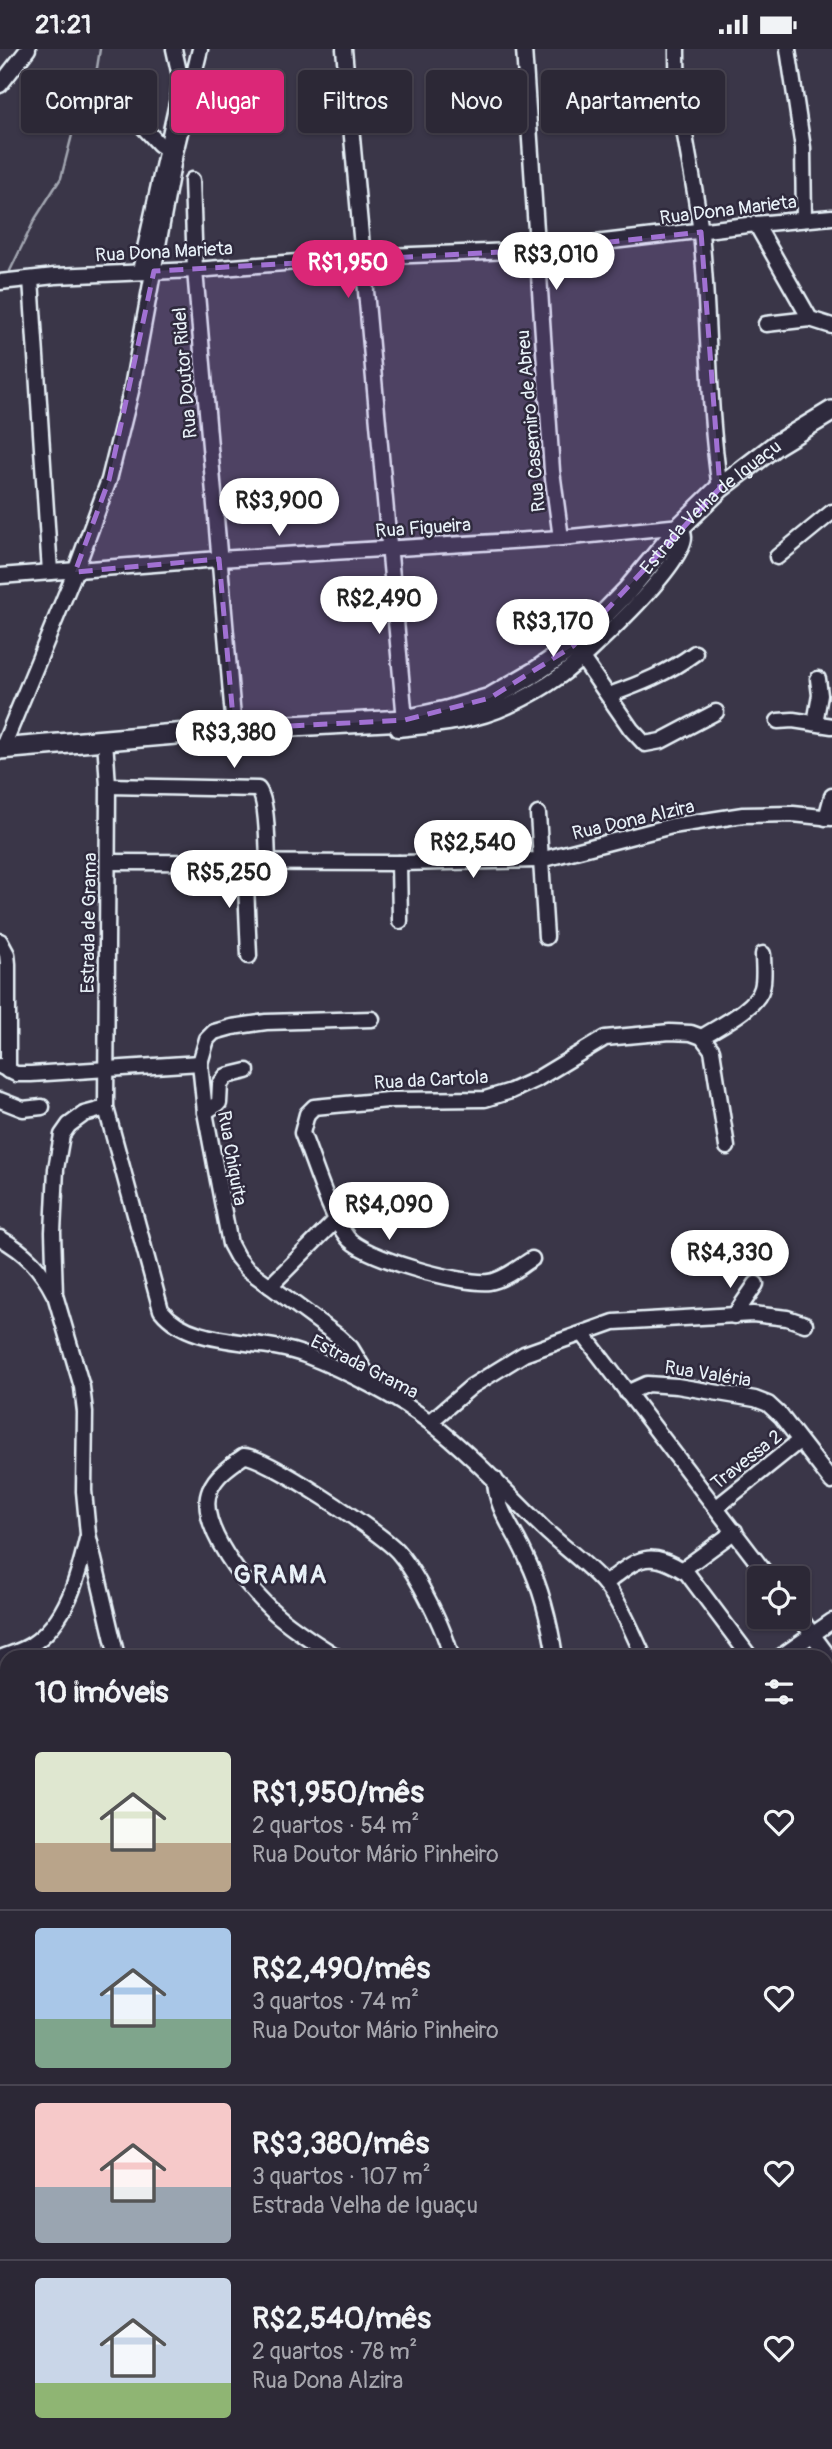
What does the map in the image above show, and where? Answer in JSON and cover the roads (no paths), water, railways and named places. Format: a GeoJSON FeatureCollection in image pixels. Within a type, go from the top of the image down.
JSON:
{"type":"FeatureCollection","features":[{"type":"Feature","properties":{"kind":"main road","name":"Estrada Velha de Iguaçu"},"geometry":{"type":"LineString","coordinates":[[1,749],[234,729],[398,725],[490,698],[536,672],[573,646],[627,590],[681,526],[720,488],[775,446],[832,411]]}},
{"type":"Feature","properties":{"kind":"street"},"geometry":{"type":"LineString","coordinates":[[0,85],[28,49]]}},
{"type":"Feature","properties":{"kind":"street"},"geometry":{"type":"LineString","coordinates":[[1,749],[75,572],[109,480],[132,387],[147,271],[180,85],[174,49]]}},
{"type":"Feature","properties":{"kind":"street"},"geometry":{"type":"LineString","coordinates":[[170,151],[200,49]]}},
{"type":"Feature","properties":{"kind":"street"},"geometry":{"type":"LineString","coordinates":[[344,49],[389,549],[398,725],[452,724],[507,706],[559,677],[619,624],[679,552],[684,537],[681,526]]}},
{"type":"Feature","properties":{"kind":"street","name":"Rua Casemiro de Abreu"},"geometry":{"type":"LineString","coordinates":[[524,49],[552,471],[561,538]]}},
{"type":"Feature","properties":{"kind":"street"},"geometry":{"type":"LineString","coordinates":[[677,49],[683,114],[701,232],[715,462],[720,488]]}},
{"type":"Feature","properties":{"kind":"street"},"geometry":{"type":"LineString","coordinates":[[788,49],[803,148],[804,219]]}},
{"type":"Feature","properties":{"kind":"street"},"geometry":{"type":"LineString","coordinates":[[152,133],[170,151]]}},
{"type":"Feature","properties":{"kind":"street","name":"Rua Doutor Ridel"},"geometry":{"type":"LineString","coordinates":[[192,180],[195,270],[234,729]]}},
{"type":"Feature","properties":{"kind":"street","name":"Rua Dona Marieta"},"geometry":{"type":"LineString","coordinates":[[0,282],[362,257],[536,250],[756,224],[832,218]]}},
{"type":"Feature","properties":{"kind":"street"},"geometry":{"type":"LineString","coordinates":[[756,224],[810,319]]}},
{"type":"Feature","properties":{"kind":"street"},"geometry":{"type":"LineString","coordinates":[[27,280],[50,572]]}},
{"type":"Feature","properties":{"kind":"street"},"geometry":{"type":"LineString","coordinates":[[766,324],[810,319],[832,326]]}},
{"type":"Feature","properties":{"kind":"street"},"geometry":{"type":"LineString","coordinates":[[777,557],[832,512]]}},
{"type":"Feature","properties":{"kind":"street","name":"Rua Figueira"},"geometry":{"type":"LineString","coordinates":[[0,576],[219,559],[561,538],[681,526]]}},
{"type":"Feature","properties":{"kind":"street"},"geometry":{"type":"LineString","coordinates":[[609,695],[650,680],[695,653]]}},
{"type":"Feature","properties":{"kind":"street"},"geometry":{"type":"LineString","coordinates":[[582,658],[631,729],[648,745],[716,712]]}},
{"type":"Feature","properties":{"kind":"street"},"geometry":{"type":"LineString","coordinates":[[815,723],[820,695],[818,679]]}},
{"type":"Feature","properties":{"kind":"street"},"geometry":{"type":"LineString","coordinates":[[778,721],[793,720],[832,726]]}},
{"type":"Feature","properties":{"kind":"street","name":"Estrada de Grama"},"geometry":{"type":"LineString","coordinates":[[105,739],[108,786],[106,1108]]}},
{"type":"Feature","properties":{"kind":"street"},"geometry":{"type":"LineString","coordinates":[[108,786],[258,789],[262,792],[268,862]]}},
{"type":"Feature","properties":{"kind":"street"},"geometry":{"type":"LineString","coordinates":[[829,818],[832,796]]}},
{"type":"Feature","properties":{"kind":"street"},"geometry":{"type":"LineString","coordinates":[[538,814],[546,937]]}},
{"type":"Feature","properties":{"kind":"street","name":"Rua Dona Alzira"},"geometry":{"type":"LineString","coordinates":[[108,862],[399,863],[540,860],[672,826],[743,815],[793,814],[829,818]]}},
{"type":"Feature","properties":{"kind":"street"},"geometry":{"type":"LineString","coordinates":[[244,862],[249,956]]}},
{"type":"Feature","properties":{"kind":"street"},"geometry":{"type":"LineString","coordinates":[[399,863],[400,921]]}},
{"type":"Feature","properties":{"kind":"street"},"geometry":{"type":"LineString","coordinates":[[0,941],[7,954],[8,964],[4,1068],[31,1074],[200,1063],[207,1039],[214,1033],[232,1027],[266,1022],[372,1019]]}},
{"type":"Feature","properties":{"kind":"street"},"geometry":{"type":"LineString","coordinates":[[727,1147],[712,1050],[702,1037],[757,999],[762,989],[762,954]]}},
{"type":"Feature","properties":{"kind":"street","name":"Rua da Cartola"},"geometry":{"type":"LineString","coordinates":[[336,1220],[302,1133],[307,1114],[314,1107],[377,1101],[485,1099],[537,1079],[605,1038],[670,1032],[691,1033],[702,1037]]}},
{"type":"Feature","properties":{"kind":"street","name":"Rua Chiquita"},"geometry":{"type":"LineString","coordinates":[[200,1063],[205,1112],[230,1244],[237,1257],[247,1269],[351,1348],[376,1389]]}},
{"type":"Feature","properties":{"kind":"street"},"geometry":{"type":"LineString","coordinates":[[205,1112],[219,1103],[220,1084],[226,1076],[247,1071]]}},
{"type":"Feature","properties":{"kind":"street"},"geometry":{"type":"LineString","coordinates":[[0,1100],[23,1109],[42,1107]]}},
{"type":"Feature","properties":{"kind":"street"},"geometry":{"type":"LineString","coordinates":[[55,1295],[53,1232],[58,1148],[69,1125],[84,1114],[106,1108]]}},
{"type":"Feature","properties":{"kind":"street","name":"Estrada Grama"},"geometry":{"type":"LineString","coordinates":[[106,1108],[155,1295],[167,1318],[195,1333],[280,1347],[304,1354],[376,1389],[430,1422],[495,1479],[604,1584],[641,1650]]}},
{"type":"Feature","properties":{"kind":"street"},"geometry":{"type":"LineString","coordinates":[[271,1286],[336,1220],[348,1239],[366,1251],[451,1277],[487,1283],[507,1275],[532,1259]]}},
{"type":"Feature","properties":{"kind":"street"},"geometry":{"type":"LineString","coordinates":[[0,1238],[32,1260],[46,1278],[55,1295],[82,1387],[85,1412],[84,1491],[88,1534],[116,1650]]}},
{"type":"Feature","properties":{"kind":"street"},"geometry":{"type":"LineString","coordinates":[[734,1316],[756,1283]]}},
{"type":"Feature","properties":{"kind":"street"},"geometry":{"type":"LineString","coordinates":[[430,1422],[472,1386],[524,1354],[614,1322],[766,1315],[805,1324]]}},
{"type":"Feature","properties":{"kind":"street"},"geometry":{"type":"LineString","coordinates":[[583,1334],[761,1566]]}},
{"type":"Feature","properties":{"kind":"street","name":"Rua Valéria"},"geometry":{"type":"LineString","coordinates":[[627,1394],[647,1384],[677,1386],[755,1399],[768,1404],[781,1416],[832,1482]]}},
{"type":"Feature","properties":{"kind":"street","name":"Travessa 2"},"geometry":{"type":"LineString","coordinates":[[717,1507],[799,1441]]}},
{"type":"Feature","properties":{"kind":"street"},"geometry":{"type":"LineString","coordinates":[[327,1650],[277,1615],[256,1595],[216,1536],[209,1521],[207,1507],[211,1487],[224,1471],[244,1456],[282,1472],[396,1550],[408,1566],[443,1631],[449,1650]]}},
{"type":"Feature","properties":{"kind":"street"},"geometry":{"type":"LineString","coordinates":[[495,1479],[495,1494],[527,1558],[545,1602],[554,1650]]}},
{"type":"Feature","properties":{"kind":"street"},"geometry":{"type":"LineString","coordinates":[[682,1570],[735,1531]]}},
{"type":"Feature","properties":{"kind":"street"},"geometry":{"type":"LineString","coordinates":[[19,1650],[31,1645],[51,1628],[64,1610],[75,1584],[88,1534]]}},
{"type":"Feature","properties":{"kind":"street"},"geometry":{"type":"LineString","coordinates":[[604,1584],[624,1569],[645,1559],[660,1558],[682,1570],[745,1650]]}},
{"type":"Feature","properties":{"kind":"street"},"geometry":{"type":"LineString","coordinates":[[790,1650],[832,1621]]}},
{"type":"Feature","properties":{"kind":"street"},"geometry":{"type":"LineString","coordinates":[[808,1629],[824,1650]]}},
{"type":"Feature","properties":{"kind":"waterway"},"geometry":{"type":"LineString","coordinates":[[7,277],[35,219],[61,178],[72,135],[97,68],[100,49]]}},
{"type":"Feature","properties":{"kind":"district","name":"GRAMA"},"geometry":{"type":"Point","coordinates":[281,1574]}}]}
